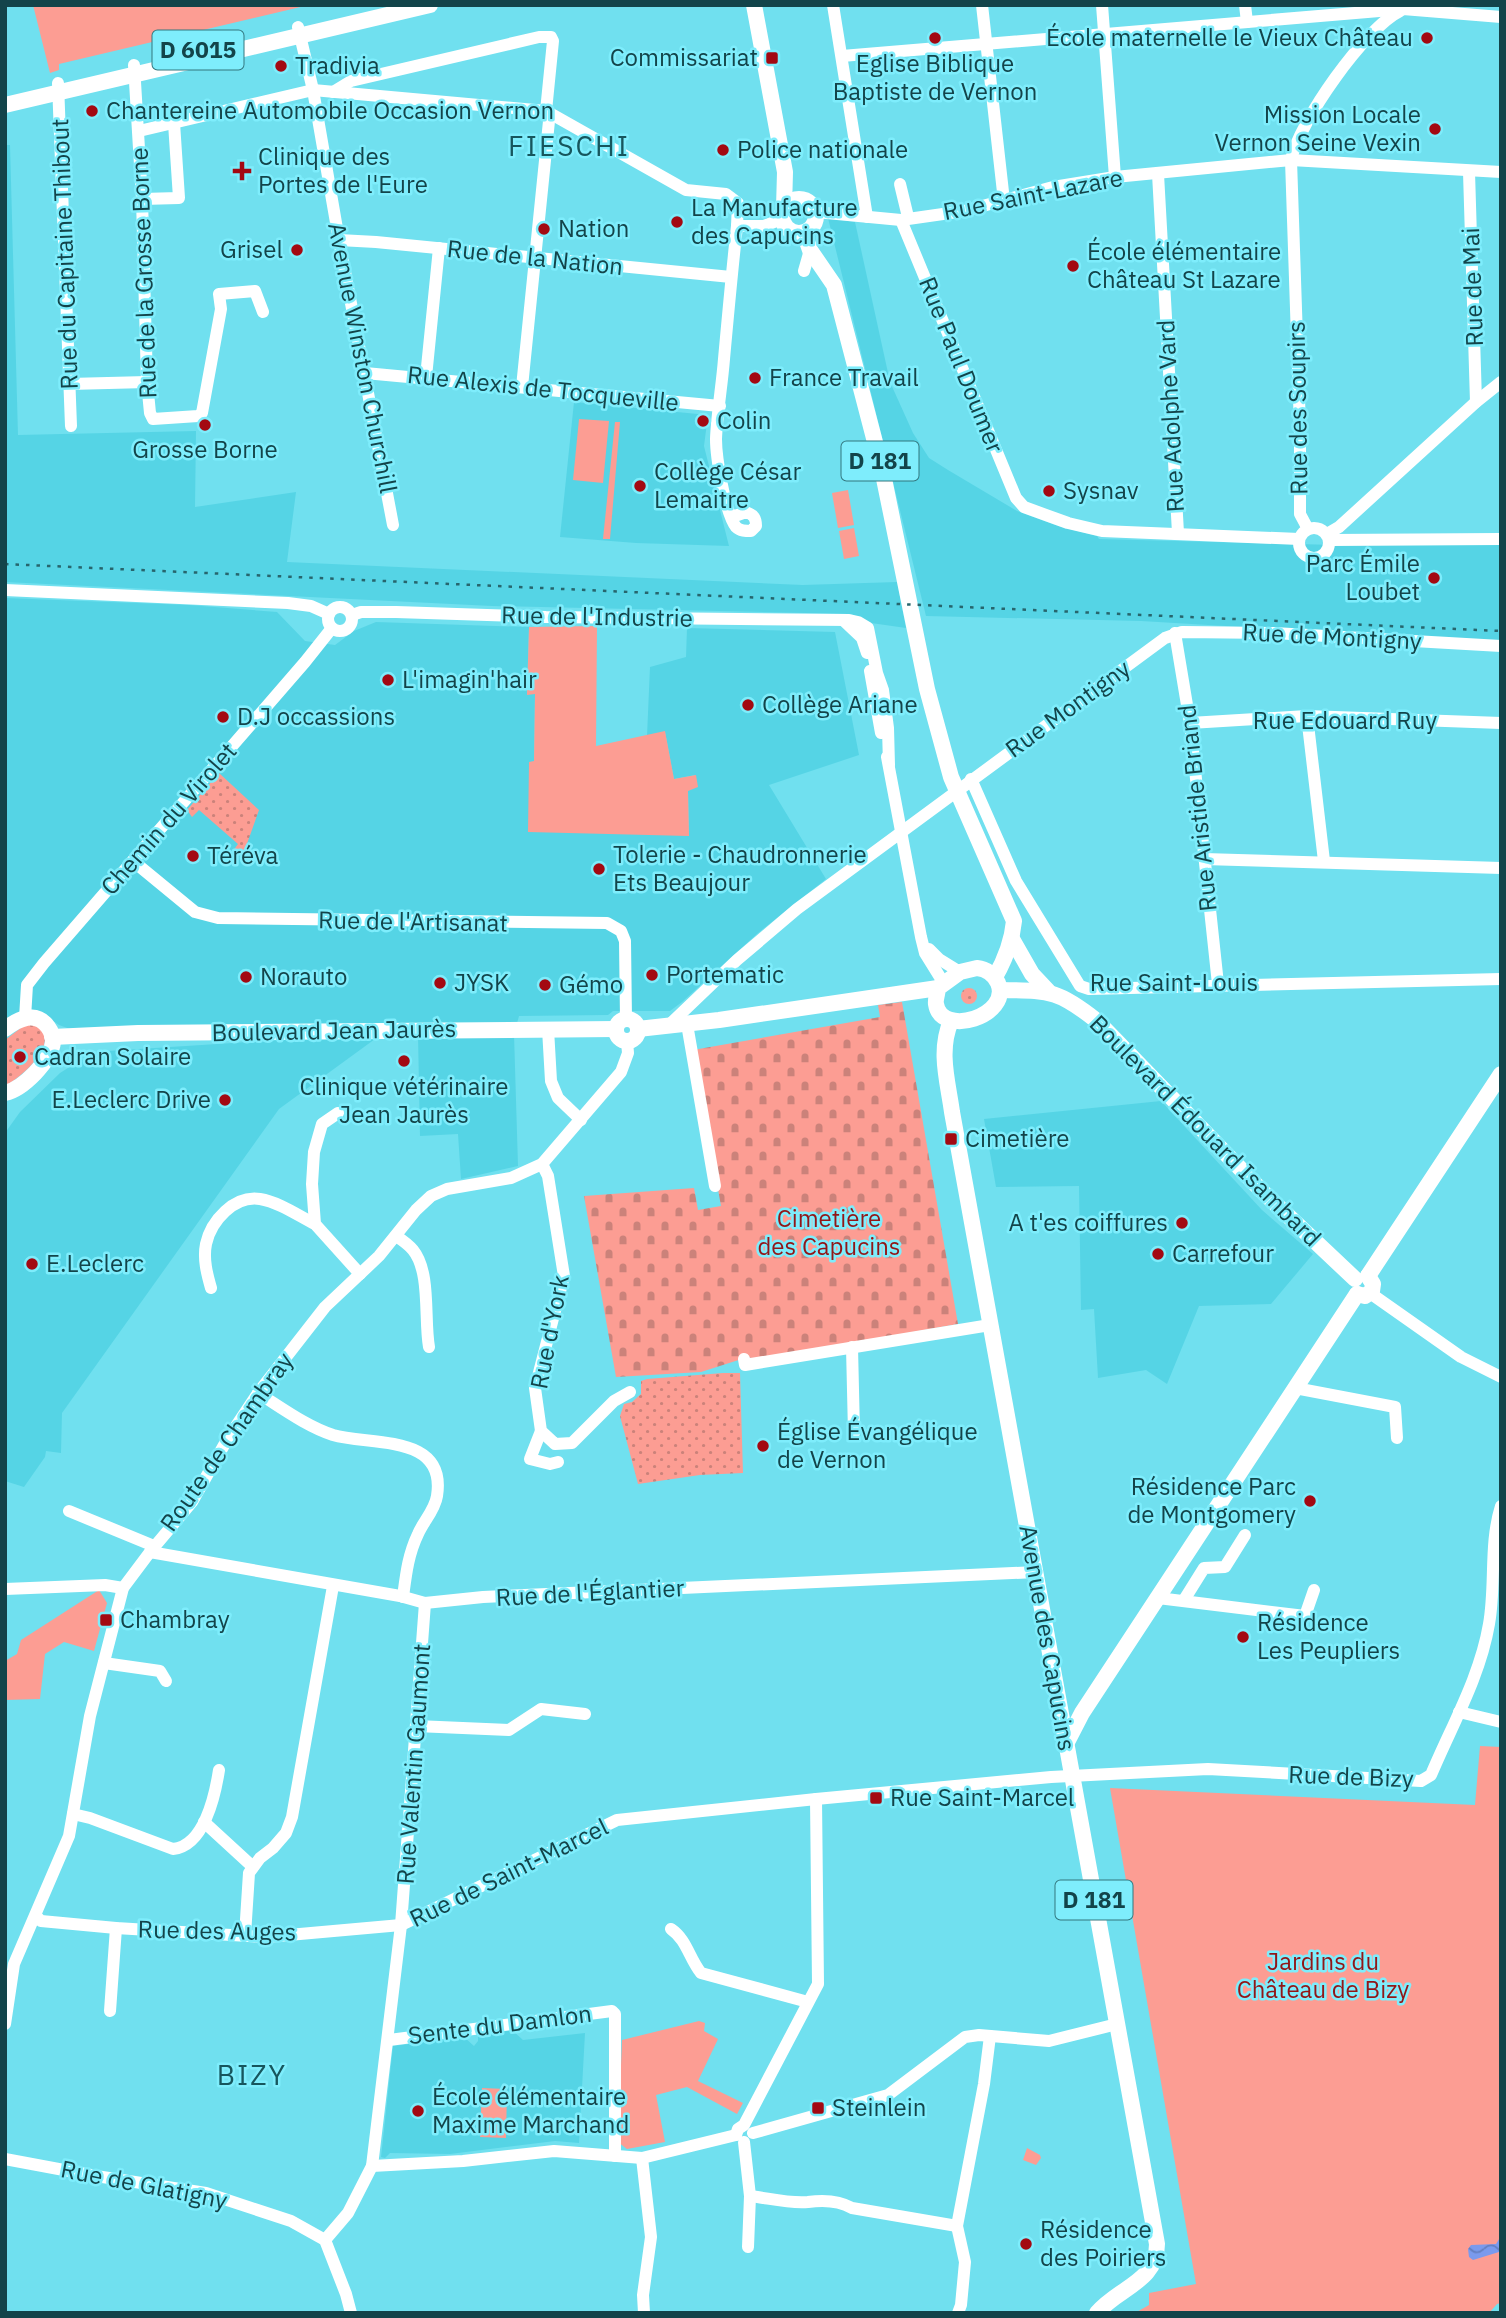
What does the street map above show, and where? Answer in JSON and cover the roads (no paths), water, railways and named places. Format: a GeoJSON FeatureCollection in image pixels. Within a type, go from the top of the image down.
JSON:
{"type":"FeatureCollection","features":[{"type":"Feature","properties":{"kind":"main road","name":"D 6015"},"geometry":{"type":"LineString","coordinates":[[300,32],[391,5]]}},
{"type":"Feature","properties":{"kind":"main road"},"geometry":{"type":"LineString","coordinates":[[754,5],[786,183],[784,225],[792,232],[804,233],[814,226],[816,212],[811,203],[801,199],[786,183]]}},
{"type":"Feature","properties":{"kind":"main road","name":"D 6015"},"geometry":{"type":"LineString","coordinates":[[5,105],[59,88],[135,70],[425,6]]}},
{"type":"Feature","properties":{"kind":"main road","name":"D 6015"},"geometry":{"type":"LineString","coordinates":[[5,95],[59,88]]}},
{"type":"Feature","properties":{"kind":"main road"},"geometry":{"type":"LineString","coordinates":[[783,214],[791,201],[801,199]]}},
{"type":"Feature","properties":{"kind":"main road","name":"D 181"},"geometry":{"type":"LineString","coordinates":[[804,233],[810,250],[828,274],[837,296],[882,469],[927,689],[951,777],[1014,921],[1012,939]]}},
{"type":"Feature","properties":{"kind":"main road"},"geometry":{"type":"LineString","coordinates":[[1007,904],[1002,945],[995,957],[941,985],[936,1004],[940,1012],[951,1021],[964,1021],[991,1010],[996,1005],[997,983],[1012,939]]}},
{"type":"Feature","properties":{"kind":"main road","name":"Boulevard Édouard Isambard"},"geometry":{"type":"LineString","coordinates":[[1012,939],[1032,974],[1048,991]]}},
{"type":"Feature","properties":{"kind":"main road"},"geometry":{"type":"LineString","coordinates":[[969,970],[985,969],[997,983]]}},
{"type":"Feature","properties":{"kind":"main road","name":"Boulevard Édouard Isambard"},"geometry":{"type":"LineString","coordinates":[[997,983],[1048,991],[1073,1002],[1097,1021],[1264,1194],[1363,1286]]}},
{"type":"Feature","properties":{"kind":"main road","name":"Boulevard Jean Jaurès"},"geometry":{"type":"LineString","coordinates":[[904,994],[941,985]]}},
{"type":"Feature","properties":{"kind":"main road","name":"Boulevard Jean Jaurès"},"geometry":{"type":"LineString","coordinates":[[52,1037],[78,1034],[627,1030],[668,1027],[688,1016],[904,994],[936,1004]]}},
{"type":"Feature","properties":{"kind":"main road"},"geometry":{"type":"LineString","coordinates":[[5,1029],[25,1018],[38,1018],[46,1023],[52,1037],[51,1047],[44,1061],[15,1090],[5,1093]]}},
{"type":"Feature","properties":{"kind":"main road","name":"Avenue des Capucins"},"geometry":{"type":"LineString","coordinates":[[951,1021],[945,1035],[944,1055],[1060,1717],[1157,2244],[1157,2256],[1148,2272],[1105,2303],[1097,2313]]}},
{"type":"Feature","properties":{"kind":"main road"},"geometry":{"type":"LineString","coordinates":[[1066,1744],[1082,1713],[1501,1074]]}},
{"type":"Feature","properties":{"kind":"main road"},"geometry":{"type":"LineString","coordinates":[[1060,1717],[1082,1713]]}},
{"type":"Feature","properties":{"kind":"street"},"geometry":{"type":"LineString","coordinates":[[833,5],[867,217]]}},
{"type":"Feature","properties":{"kind":"street"},"geometry":{"type":"LineString","coordinates":[[982,5],[1004,201]]}},
{"type":"Feature","properties":{"kind":"street"},"geometry":{"type":"LineString","coordinates":[[1102,5],[1115,177]]}},
{"type":"Feature","properties":{"kind":"street"},"geometry":{"type":"LineString","coordinates":[[1245,5],[1247,22]]}},
{"type":"Feature","properties":{"kind":"street"},"geometry":{"type":"LineString","coordinates":[[842,56],[1403,7],[1501,17]]}},
{"type":"Feature","properties":{"kind":"street"},"geometry":{"type":"LineString","coordinates":[[1292,160],[1296,141],[1352,54],[1389,16],[1403,7]]}},
{"type":"Feature","properties":{"kind":"street","name":"Avenue Winston Churchill"},"geometry":{"type":"LineString","coordinates":[[300,32],[393,525]]}},
{"type":"Feature","properties":{"kind":"street"},"geometry":{"type":"LineString","coordinates":[[332,92],[351,81],[539,37],[551,37],[553,41],[546,111],[549,121],[522,387]]}},
{"type":"Feature","properties":{"kind":"street","name":"Rue de la Grosse Borne"},"geometry":{"type":"LineString","coordinates":[[135,70],[147,382],[149,414],[153,419],[198,416],[202,413],[221,309],[219,294],[255,291],[263,312]]}},
{"type":"Feature","properties":{"kind":"street","name":"Rue du Capitaine Thibout"},"geometry":{"type":"LineString","coordinates":[[59,88],[71,426]]}},
{"type":"Feature","properties":{"kind":"street"},"geometry":{"type":"LineString","coordinates":[[139,131],[313,90],[546,111],[686,190],[726,194],[738,203],[716,439],[718,461],[732,517]]}},
{"type":"Feature","properties":{"kind":"street"},"geometry":{"type":"LineString","coordinates":[[142,200],[179,198],[174,124]]}},
{"type":"Feature","properties":{"kind":"street","name":"Rue Saint-Lazare"},"geometry":{"type":"LineString","coordinates":[[816,212],[905,219],[964,211],[1053,187],[1115,177],[1292,160],[1501,172]]}},
{"type":"Feature","properties":{"kind":"street","name":"Rue des Soupirs"},"geometry":{"type":"LineString","coordinates":[[1292,160],[1300,514],[1303,534]]}},
{"type":"Feature","properties":{"kind":"street","name":"Rue de Mai"},"geometry":{"type":"LineString","coordinates":[[1469,172],[1476,402]]}},
{"type":"Feature","properties":{"kind":"street","name":"Rue Adolphe Vard"},"geometry":{"type":"LineString","coordinates":[[1158,174],[1178,533]]}},
{"type":"Feature","properties":{"kind":"street","name":"Rue Paul Doumer"},"geometry":{"type":"LineString","coordinates":[[900,184],[905,219],[1016,498],[1024,507],[1068,523],[1102,531],[1178,533]]}},
{"type":"Feature","properties":{"kind":"street"},"geometry":{"type":"LineString","coordinates":[[737,226],[764,226],[783,214]]}},
{"type":"Feature","properties":{"kind":"street","name":"Rue de la Nation"},"geometry":{"type":"LineString","coordinates":[[339,240],[731,277]]}},
{"type":"Feature","properties":{"kind":"street"},"geometry":{"type":"LineString","coordinates":[[426,377],[439,248]]}},
{"type":"Feature","properties":{"kind":"street","name":"Rue Alexis de Tocqueville"},"geometry":{"type":"LineString","coordinates":[[365,373],[720,406]]}},
{"type":"Feature","properties":{"kind":"street"},"geometry":{"type":"LineString","coordinates":[[69,384],[147,382]]}},
{"type":"Feature","properties":{"kind":"street"},"geometry":{"type":"LineString","coordinates":[[1329,537],[1501,382]]}},
{"type":"Feature","properties":{"kind":"street"},"geometry":{"type":"LineString","coordinates":[[1178,533],[1303,534],[1322,529],[1329,537],[1329,548],[1325,555],[1309,558],[1303,553],[1299,547],[1303,534]]}},
{"type":"Feature","properties":{"kind":"street"},"geometry":{"type":"LineString","coordinates":[[1329,537],[1501,539]]}},
{"type":"Feature","properties":{"kind":"street"},"geometry":{"type":"LineString","coordinates":[[5,590],[288,604],[311,606],[329,614]]}},
{"type":"Feature","properties":{"kind":"street"},"geometry":{"type":"LineString","coordinates":[[343,607],[352,615],[352,623],[347,629],[339,631],[332,628],[328,621],[329,614],[335,608],[343,607]]}},
{"type":"Feature","properties":{"kind":"street","name":"Rue de l'Industrie"},"geometry":{"type":"LineString","coordinates":[[352,615],[361,612],[396,612],[534,617],[849,620],[860,627],[883,690],[889,765],[901,832]]}},
{"type":"Feature","properties":{"kind":"street","name":"Chemin du Virolet"},"geometry":{"type":"LineString","coordinates":[[25,1018],[27,985],[332,628]]}},
{"type":"Feature","properties":{"kind":"street","name":"Rue de Montigny"},"geometry":{"type":"LineString","coordinates":[[1170,636],[1274,633],[1501,646]]}},
{"type":"Feature","properties":{"kind":"street","name":"Rue Aristide Briand"},"geometry":{"type":"LineString","coordinates":[[1170,636],[1190,723],[1218,984]]}},
{"type":"Feature","properties":{"kind":"street","name":"Rue Montigny"},"geometry":{"type":"LineString","coordinates":[[971,779],[1170,636]]}},
{"type":"Feature","properties":{"kind":"street"},"geometry":{"type":"LineString","coordinates":[[1307,716],[1324,861]]}},
{"type":"Feature","properties":{"kind":"street","name":"Rue Edouard Ruy"},"geometry":{"type":"LineString","coordinates":[[1190,723],[1307,716],[1501,723]]}},
{"type":"Feature","properties":{"kind":"street"},"geometry":{"type":"LineString","coordinates":[[715,1186],[688,1016],[737,960],[797,909],[971,779]]}},
{"type":"Feature","properties":{"kind":"street","name":"Rue Saint-Louis"},"geometry":{"type":"LineString","coordinates":[[971,779],[1016,881],[1080,986],[1089,989],[1501,979]]}},
{"type":"Feature","properties":{"kind":"street"},"geometry":{"type":"LineString","coordinates":[[901,832],[920,937],[941,985]]}},
{"type":"Feature","properties":{"kind":"street"},"geometry":{"type":"LineString","coordinates":[[1204,859],[1501,868]]}},
{"type":"Feature","properties":{"kind":"street","name":"Rue de l'Artisanat"},"geometry":{"type":"LineString","coordinates":[[133,861],[195,912],[218,919],[607,923],[621,931],[625,941],[627,1030]]}},
{"type":"Feature","properties":{"kind":"street"},"geometry":{"type":"LineString","coordinates":[[920,937],[939,960],[969,970]]}},
{"type":"Feature","properties":{"kind":"street"},"geometry":{"type":"LineString","coordinates":[[548,1029],[551,1081],[558,1098],[582,1119]]}},
{"type":"Feature","properties":{"kind":"street","name":"Route de Chambray"},"geometry":{"type":"LineString","coordinates":[[5,2024],[14,1964],[69,1836],[87,1733],[123,1588],[192,1502],[228,1438],[258,1393],[325,1307],[360,1275],[431,1196],[447,1189],[511,1178],[546,1160],[621,1072],[628,1053],[627,1030]]}},
{"type":"Feature","properties":{"kind":"street"},"geometry":{"type":"LineString","coordinates":[[315,1224],[312,1184],[314,1152],[322,1124],[338,1113]]}},
{"type":"Feature","properties":{"kind":"street","name":"Rue d'York"},"geometry":{"type":"LineString","coordinates":[[546,1160],[564,1276],[535,1388],[541,1431],[530,1458],[550,1465],[558,1462]]}},
{"type":"Feature","properties":{"kind":"street"},"geometry":{"type":"LineString","coordinates":[[211,1288],[206,1268],[206,1245],[223,1213],[246,1200],[260,1199],[315,1224],[360,1275]]}},
{"type":"Feature","properties":{"kind":"street"},"geometry":{"type":"LineString","coordinates":[[396,1236],[412,1249],[419,1259],[425,1277],[425,1325],[429,1347]]}},
{"type":"Feature","properties":{"kind":"street"},"geometry":{"type":"LineString","coordinates":[[1363,1286],[1461,1357],[1501,1377]]}},
{"type":"Feature","properties":{"kind":"street"},"geometry":{"type":"LineString","coordinates":[[744,1359],[745,1365],[990,1325]]}},
{"type":"Feature","properties":{"kind":"street"},"geometry":{"type":"LineString","coordinates":[[852,1347],[854,1433]]}},
{"type":"Feature","properties":{"kind":"street"},"geometry":{"type":"LineString","coordinates":[[1295,1388],[1395,1407],[1397,1438]]}},
{"type":"Feature","properties":{"kind":"street"},"geometry":{"type":"LineString","coordinates":[[541,1431],[555,1444],[572,1443],[614,1401],[630,1392]]}},
{"type":"Feature","properties":{"kind":"street"},"geometry":{"type":"LineString","coordinates":[[258,1393],[309,1425],[335,1436],[404,1445],[421,1453],[434,1467],[438,1483],[436,1500],[408,1557],[403,1597]]}},
{"type":"Feature","properties":{"kind":"street","name":"Rue de Bizy"},"geometry":{"type":"LineString","coordinates":[[1072,1776],[1208,1769],[1421,1781],[1431,1775],[1483,1653],[1490,1621],[1495,1539],[1501,1506]]}},
{"type":"Feature","properties":{"kind":"street","name":"Rue de l'Églantier"},"geometry":{"type":"LineString","coordinates":[[69,1511],[152,1549],[425,1603],[483,1597],[1035,1572]]}},
{"type":"Feature","properties":{"kind":"street"},"geometry":{"type":"LineString","coordinates":[[1184,1600],[1204,1568],[1225,1567],[1245,1535]]}},
{"type":"Feature","properties":{"kind":"street"},"geometry":{"type":"LineString","coordinates":[[5,1589],[105,1585],[123,1588]]}},
{"type":"Feature","properties":{"kind":"street"},"geometry":{"type":"LineString","coordinates":[[245,1936],[249,1873],[286,1833],[292,1817],[333,1586]]}},
{"type":"Feature","properties":{"kind":"street"},"geometry":{"type":"LineString","coordinates":[[1158,1598],[1305,1616],[1314,1590]]}},
{"type":"Feature","properties":{"kind":"street","name":"Rue Valentin Gaumont"},"geometry":{"type":"LineString","coordinates":[[401,1925],[425,1603]]}},
{"type":"Feature","properties":{"kind":"street"},"geometry":{"type":"LineString","coordinates":[[104,1663],[160,1671],[166,1681]]}},
{"type":"Feature","properties":{"kind":"street"},"geometry":{"type":"LineString","coordinates":[[416,1726],[509,1730],[541,1709],[585,1714]]}},
{"type":"Feature","properties":{"kind":"street"},"geometry":{"type":"LineString","coordinates":[[1459,1712],[1501,1722]]}},
{"type":"Feature","properties":{"kind":"street"},"geometry":{"type":"LineString","coordinates":[[73,1814],[173,1849],[183,1848],[199,1834],[217,1785],[219,1770]]}},
{"type":"Feature","properties":{"kind":"street","name":"Rue de Saint-Marcel"},"geometry":{"type":"LineString","coordinates":[[325,2240],[348,2213],[372,2166],[401,1925],[617,1820],[1072,1776]]}},
{"type":"Feature","properties":{"kind":"street"},"geometry":{"type":"LineString","coordinates":[[748,2247],[750,2196],[744,2134],[818,1984],[816,1800]]}},
{"type":"Feature","properties":{"kind":"street"},"geometry":{"type":"LineString","coordinates":[[204,1822],[253,1867]]}},
{"type":"Feature","properties":{"kind":"street","name":"Rue des Auges"},"geometry":{"type":"LineString","coordinates":[[36,1916],[41,1921],[117,1928],[266,1937],[401,1925]]}},
{"type":"Feature","properties":{"kind":"street"},"geometry":{"type":"LineString","coordinates":[[110,2011],[117,1928]]}},
{"type":"Feature","properties":{"kind":"street"},"geometry":{"type":"LineString","coordinates":[[671,1930],[682,1937],[693,1963],[701,1973],[808,2002]]}},
{"type":"Feature","properties":{"kind":"street","name":"Sente du Damlon"},"geometry":{"type":"LineString","coordinates":[[388,2040],[612,2011],[615,2014],[616,2040],[615,2156]]}},
{"type":"Feature","properties":{"kind":"street"},"geometry":{"type":"LineString","coordinates":[[372,2166],[463,2161],[554,2151],[642,2158],[888,2095],[965,2037],[990,2036],[1049,2041],[1117,2024]]}},
{"type":"Feature","properties":{"kind":"street"},"geometry":{"type":"LineString","coordinates":[[958,2313],[965,2262],[957,2226],[984,2084],[990,2036]]}},
{"type":"Feature","properties":{"kind":"street"},"geometry":{"type":"LineString","coordinates":[[642,2158],[652,2237],[643,2295],[644,2313]]}},
{"type":"Feature","properties":{"kind":"street","name":"Rue de Glatigny"},"geometry":{"type":"LineString","coordinates":[[5,2159],[206,2193],[291,2221],[325,2240]]}},
{"type":"Feature","properties":{"kind":"street"},"geometry":{"type":"LineString","coordinates":[[750,2196],[807,2202],[816,2199],[957,2226]]}},
{"type":"Feature","properties":{"kind":"street"},"geometry":{"type":"LineString","coordinates":[[325,2240],[351,2313]]}},
{"type":"Feature","properties":{"kind":"water"},"geometry":{"type":"Polygon","coordinates":[[[1501,2236],[1501,2254],[1499,2252],[1473,2260],[1469,2257],[1468,2249],[1471,2245],[1496,2244],[1501,2236]]]}},
{"type":"Feature","properties":{"kind":"railway"},"geometry":{"type":"LineString","coordinates":[[5,564],[1501,631]]}},
{"type":"Feature","properties":{"kind":"place","name":"Eglise Biblique Baptiste de Vernon"},"geometry":{"type":"Point","coordinates":[935,38]}},
{"type":"Feature","properties":{"kind":"place","name":"École maternelle le Vieux Château"},"geometry":{"type":"Point","coordinates":[1427,38]}},
{"type":"Feature","properties":{"kind":"place","name":"Commissariat"},"geometry":{"type":"Point","coordinates":[772,58]}},
{"type":"Feature","properties":{"kind":"place","name":"Tradivia"},"geometry":{"type":"Point","coordinates":[281,66]}},
{"type":"Feature","properties":{"kind":"place","name":"Chantereine Automobile Occasion Vernon"},"geometry":{"type":"Point","coordinates":[92,111]}},
{"type":"Feature","properties":{"kind":"place","name":"Mission Locale Vernon Seine Vexin"},"geometry":{"type":"Point","coordinates":[1435,129]}},
{"type":"Feature","properties":{"kind":"place","name":"Police nationale"},"geometry":{"type":"Point","coordinates":[723,150]}},
{"type":"Feature","properties":{"kind":"place","name":"Clinique des Portes de l'Eure"},"geometry":{"type":"Point","coordinates":[242,171]}},
{"type":"Feature","properties":{"kind":"place","name":"La Manufacture des Capucins"},"geometry":{"type":"Point","coordinates":[677,222]}},
{"type":"Feature","properties":{"kind":"place","name":"Nation"},"geometry":{"type":"Point","coordinates":[544,229]}},
{"type":"Feature","properties":{"kind":"place","name":"Grisel"},"geometry":{"type":"Point","coordinates":[297,250]}},
{"type":"Feature","properties":{"kind":"place","name":"École élémentaire Château St Lazare"},"geometry":{"type":"Point","coordinates":[1073,266]}},
{"type":"Feature","properties":{"kind":"place","name":"France Travail"},"geometry":{"type":"Point","coordinates":[755,378]}},
{"type":"Feature","properties":{"kind":"place","name":"Colin"},"geometry":{"type":"Point","coordinates":[703,421]}},
{"type":"Feature","properties":{"kind":"place","name":"Grosse Borne"},"geometry":{"type":"Point","coordinates":[205,425]}},
{"type":"Feature","properties":{"kind":"place","name":"Collège César Lemaitre"},"geometry":{"type":"Point","coordinates":[640,486]}},
{"type":"Feature","properties":{"kind":"place","name":"Sysnav"},"geometry":{"type":"Point","coordinates":[1049,491]}},
{"type":"Feature","properties":{"kind":"place","name":"Parc Émile Loubet"},"geometry":{"type":"Point","coordinates":[1434,578]}},
{"type":"Feature","properties":{"kind":"place","name":"L'imagin'hair"},"geometry":{"type":"Point","coordinates":[388,680]}},
{"type":"Feature","properties":{"kind":"place","name":"Collège Ariane"},"geometry":{"type":"Point","coordinates":[748,705]}},
{"type":"Feature","properties":{"kind":"place","name":"D.J occassions"},"geometry":{"type":"Point","coordinates":[223,717]}},
{"type":"Feature","properties":{"kind":"place","name":"Téréva"},"geometry":{"type":"Point","coordinates":[193,856]}},
{"type":"Feature","properties":{"kind":"place","name":"Tolerie - Chaudronnerie Ets Beaujour"},"geometry":{"type":"Point","coordinates":[599,869]}},
{"type":"Feature","properties":{"kind":"place","name":"Portematic"},"geometry":{"type":"Point","coordinates":[652,975]}},
{"type":"Feature","properties":{"kind":"place","name":"Norauto"},"geometry":{"type":"Point","coordinates":[246,977]}},
{"type":"Feature","properties":{"kind":"place","name":"JYSK"},"geometry":{"type":"Point","coordinates":[440,983]}},
{"type":"Feature","properties":{"kind":"place","name":"Gémo"},"geometry":{"type":"Point","coordinates":[545,985]}},
{"type":"Feature","properties":{"kind":"place","name":"Cadran Solaire"},"geometry":{"type":"Point","coordinates":[20,1057]}},
{"type":"Feature","properties":{"kind":"place","name":"Clinique vétérinaire Jean Jaurès"},"geometry":{"type":"Point","coordinates":[404,1061]}},
{"type":"Feature","properties":{"kind":"place","name":"E.Leclerc Drive"},"geometry":{"type":"Point","coordinates":[225,1100]}},
{"type":"Feature","properties":{"kind":"place","name":"Cimetière"},"geometry":{"type":"Point","coordinates":[951,1139]}},
{"type":"Feature","properties":{"kind":"place","name":"A t'es coiffures"},"geometry":{"type":"Point","coordinates":[1182,1223]}},
{"type":"Feature","properties":{"kind":"place","name":"Carrefour"},"geometry":{"type":"Point","coordinates":[1158,1254]}},
{"type":"Feature","properties":{"kind":"place","name":"E.Leclerc"},"geometry":{"type":"Point","coordinates":[32,1264]}},
{"type":"Feature","properties":{"kind":"place","name":"Église Évangélique de Vernon"},"geometry":{"type":"Point","coordinates":[763,1446]}},
{"type":"Feature","properties":{"kind":"place","name":"Résidence Parc de Montgomery"},"geometry":{"type":"Point","coordinates":[1310,1501]}},
{"type":"Feature","properties":{"kind":"place","name":"Chambray"},"geometry":{"type":"Point","coordinates":[106,1620]}},
{"type":"Feature","properties":{"kind":"place","name":"Résidence Les Peupliers"},"geometry":{"type":"Point","coordinates":[1243,1637]}},
{"type":"Feature","properties":{"kind":"place","name":"Rue Saint-Marcel"},"geometry":{"type":"Point","coordinates":[876,1798]}},
{"type":"Feature","properties":{"kind":"place","name":"Steinlein"},"geometry":{"type":"Point","coordinates":[818,2108]}},
{"type":"Feature","properties":{"kind":"place","name":"École élémentaire Maxime Marchand"},"geometry":{"type":"Point","coordinates":[418,2111]}},
{"type":"Feature","properties":{"kind":"place","name":"Résidence des Poiriers"},"geometry":{"type":"Point","coordinates":[1026,2244]}},
{"type":"Feature","properties":{"kind":"district","name":"FIESCHI"},"geometry":{"type":"Point","coordinates":[569,146]}},
{"type":"Feature","properties":{"kind":"district","name":"BIZY"},"geometry":{"type":"Point","coordinates":[252,2075]}},
{"type":"Feature","properties":{"kind":"park label","name":"Cimetière des Capucins"},"geometry":{"type":"Point","coordinates":[829,1233]}},
{"type":"Feature","properties":{"kind":"park label","name":"Jardins du Château de Bizy"},"geometry":{"type":"Point","coordinates":[1323,1976]}}]}
